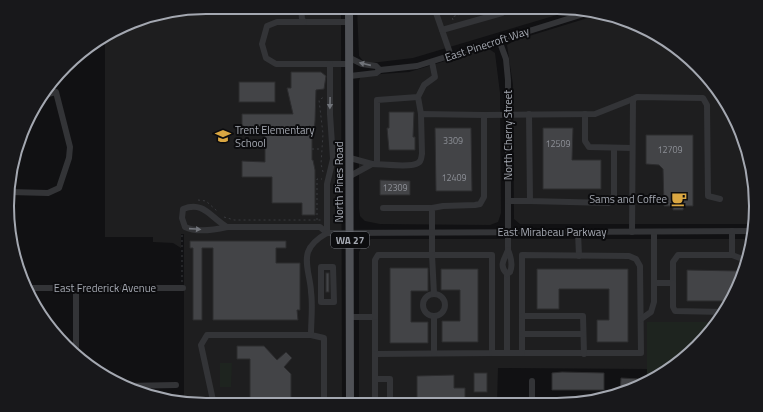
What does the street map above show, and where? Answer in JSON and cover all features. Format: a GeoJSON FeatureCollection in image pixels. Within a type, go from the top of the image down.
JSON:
{"type":"FeatureCollection","features":[{"type":"Feature","properties":{"kind":"main road","name":"North Pines Road"},"geometry":{"type":"LineString","coordinates":[[349,14],[350,398]]}},
{"type":"Feature","properties":{"kind":"street"},"geometry":{"type":"LineString","coordinates":[[302,14],[302,19],[304,22]]}},
{"type":"Feature","properties":{"kind":"street"},"geometry":{"type":"LineString","coordinates":[[436,14],[451,56]]}},
{"type":"Feature","properties":{"kind":"street"},"geometry":{"type":"LineString","coordinates":[[442,30],[498,14]]}},
{"type":"Feature","properties":{"kind":"street","name":"East Pinecroft Way"},"geometry":{"type":"LineString","coordinates":[[350,76],[376,73],[380,70],[417,66],[432,62],[573,14]]}},
{"type":"Feature","properties":{"kind":"street"},"geometry":{"type":"LineString","coordinates":[[350,22],[277,22],[267,26],[262,44],[266,58],[276,64],[330,64],[350,61]]}},
{"type":"Feature","properties":{"kind":"street","name":"North Cherry Street"},"geometry":{"type":"LineString","coordinates":[[499,40],[506,59],[508,80],[508,253]]}},
{"type":"Feature","properties":{"kind":"street","name":"East Pinecroft Way"},"geometry":{"type":"LineString","coordinates":[[350,61],[376,66],[380,70]]}},
{"type":"Feature","properties":{"kind":"street"},"geometry":{"type":"LineString","coordinates":[[350,158],[374,164],[412,165],[421,160],[421,114],[418,97],[424,85],[435,77],[432,62]]}},
{"type":"Feature","properties":{"kind":"street"},"geometry":{"type":"LineString","coordinates":[[327,233],[327,184],[333,159],[330,114],[330,64]]}},
{"type":"Feature","properties":{"kind":"street"},"geometry":{"type":"LineString","coordinates":[[14,192],[48,193],[58,188],[70,147],[56,92],[50,93]]}},
{"type":"Feature","properties":{"kind":"street"},"geometry":{"type":"LineString","coordinates":[[374,164],[377,100],[418,97]]}},
{"type":"Feature","properties":{"kind":"street"},"geometry":{"type":"LineString","coordinates":[[421,114],[595,114],[637,97],[703,98],[707,105],[708,196],[720,199]]}},
{"type":"Feature","properties":{"kind":"street"},"geometry":{"type":"LineString","coordinates":[[632,232],[633,99]]}},
{"type":"Feature","properties":{"kind":"street"},"geometry":{"type":"LineString","coordinates":[[529,114],[530,201]]}},
{"type":"Feature","properties":{"kind":"street"},"geometry":{"type":"LineString","coordinates":[[586,114],[586,144],[589,147],[632,148]]}},
{"type":"Feature","properties":{"kind":"street"},"geometry":{"type":"LineString","coordinates":[[383,208],[432,208],[480,204],[484,197],[484,115]]}},
{"type":"Feature","properties":{"kind":"street"},"geometry":{"type":"LineString","coordinates":[[508,201],[547,203],[609,203],[614,195],[614,148]]}},
{"type":"Feature","properties":{"kind":"street"},"geometry":{"type":"LineString","coordinates":[[350,176],[374,164]]}},
{"type":"Feature","properties":{"kind":"street"},"geometry":{"type":"LineString","coordinates":[[227,227],[202,208],[193,205],[183,209],[182,218],[185,227],[190,230],[215,230],[227,227],[320,227],[327,233]]}},
{"type":"Feature","properties":{"kind":"street"},"geometry":{"type":"LineString","coordinates":[[432,208],[434,294]]}},
{"type":"Feature","properties":{"kind":"street"},"geometry":{"type":"LineString","coordinates":[[732,231],[732,255]]}},
{"type":"Feature","properties":{"kind":"street","name":"East Mirabeau Parkway"},"geometry":{"type":"LineString","coordinates":[[327,233],[747,231]]}},
{"type":"Feature","properties":{"kind":"street"},"geometry":{"type":"LineString","coordinates":[[578,232],[579,256]]}},
{"type":"Feature","properties":{"kind":"street"},"geometry":{"type":"LineString","coordinates":[[641,319],[651,312],[654,302],[654,232]]}},
{"type":"Feature","properties":{"kind":"street"},"geometry":{"type":"LineString","coordinates":[[311,335],[312,293],[308,254],[316,241],[327,233]]}},
{"type":"Feature","properties":{"kind":"street"},"geometry":{"type":"LineString","coordinates":[[507,353],[506,274],[502,263],[508,253]]}},
{"type":"Feature","properties":{"kind":"street"},"geometry":{"type":"LineString","coordinates":[[506,274],[511,270],[508,253]]}},
{"type":"Feature","properties":{"kind":"street"},"geometry":{"type":"LineString","coordinates":[[375,354],[641,353],[640,266],[636,260],[629,256],[522,255],[508,253],[492,255],[380,254],[376,256],[375,317],[375,354],[375,398]]}},
{"type":"Feature","properties":{"kind":"street"},"geometry":{"type":"LineString","coordinates":[[492,255],[492,353]]}},
{"type":"Feature","properties":{"kind":"street"},"geometry":{"type":"LineString","coordinates":[[522,255],[522,353]]}},
{"type":"Feature","properties":{"kind":"street"},"geometry":{"type":"LineString","coordinates":[[718,312],[675,311],[673,262],[678,255],[732,255],[741,259]]}},
{"type":"Feature","properties":{"kind":"street"},"geometry":{"type":"LineString","coordinates":[[320,267],[333,267],[334,302],[321,302],[320,267]]}},
{"type":"Feature","properties":{"kind":"street"},"geometry":{"type":"LineString","coordinates":[[655,283],[673,283]]}},
{"type":"Feature","properties":{"kind":"street","name":"East Frederick Avenue"},"geometry":{"type":"LineString","coordinates":[[33,288],[183,288]]}},
{"type":"Feature","properties":{"kind":"street"},"geometry":{"type":"LineString","coordinates":[[76,288],[76,347]]}},
{"type":"Feature","properties":{"kind":"street"},"geometry":{"type":"LineString","coordinates":[[434,294],[441,296],[446,305],[444,312],[434,317],[426,314],[423,303],[427,296],[434,294]]}},
{"type":"Feature","properties":{"kind":"street"},"geometry":{"type":"LineString","coordinates":[[522,316],[583,316],[584,354]]}},
{"type":"Feature","properties":{"kind":"street"},"geometry":{"type":"LineString","coordinates":[[350,317],[375,317]]}},
{"type":"Feature","properties":{"kind":"street"},"geometry":{"type":"LineString","coordinates":[[434,317],[434,354]]}},
{"type":"Feature","properties":{"kind":"street"},"geometry":{"type":"LineString","coordinates":[[522,334],[583,334]]}},
{"type":"Feature","properties":{"kind":"street"},"geometry":{"type":"LineString","coordinates":[[213,398],[201,344],[207,335],[311,335],[324,338],[324,398]]}},
{"type":"Feature","properties":{"kind":"street"},"geometry":{"type":"LineString","coordinates":[[375,379],[390,379],[390,398]]}},
{"type":"Feature","properties":{"kind":"street"},"geometry":{"type":"LineString","coordinates":[[532,381],[532,398]]}},
{"type":"Feature","properties":{"kind":"street"},"geometry":{"type":"LineString","coordinates":[[139,386],[176,385]]}},
{"type":"Feature","properties":{"kind":"path"},"geometry":{"type":"LineString","coordinates":[[451,14],[453,21]]}},
{"type":"Feature","properties":{"kind":"path"},"geometry":{"type":"LineString","coordinates":[[452,17],[461,14]]}},
{"type":"Feature","properties":{"kind":"path"},"geometry":{"type":"LineString","coordinates":[[323,173],[323,134],[319,100],[326,96]]}},
{"type":"Feature","properties":{"kind":"path"},"geometry":{"type":"LineString","coordinates":[[312,149],[322,149]]}},
{"type":"Feature","properties":{"kind":"path"},"geometry":{"type":"LineString","coordinates":[[317,220],[318,179],[323,178]]}},
{"type":"Feature","properties":{"kind":"path"},"geometry":{"type":"LineString","coordinates":[[196,200],[206,201],[217,211]]}},
{"type":"Feature","properties":{"kind":"path"},"geometry":{"type":"LineString","coordinates":[[223,216],[234,220],[327,220]]}},
{"type":"Feature","properties":{"kind":"path"},"geometry":{"type":"LineString","coordinates":[[182,234],[183,288]]}},
{"type":"Feature","properties":{"kind":"shaded area","name":"Trent Elementary School"},"geometry":{"type":"Polygon","coordinates":[[[193,14],[341,14],[342,398],[193,398],[184,396],[184,234],[181,234],[181,248],[173,243],[153,242],[153,237],[105,237],[105,43],[144,24],[193,14]]]}},
{"type":"Feature","properties":{"kind":"shaded area"},"geometry":{"type":"Polygon","coordinates":[[[357,14],[560,14],[413,58],[371,63],[364,62],[359,56],[357,14]]]}},
{"type":"Feature","properties":{"kind":"shaded area"},"geometry":{"type":"Polygon","coordinates":[[[590,17],[619,24],[664,46],[693,70],[701,79],[717,99],[729,121],[739,144],[745,169],[749,193],[748,224],[520,224],[514,219],[513,85],[507,45],[516,40],[590,17]]]}},
{"type":"Feature","properties":{"kind":"shaded area"},"geometry":{"type":"Polygon","coordinates":[[[489,49],[495,53],[500,93],[501,213],[498,222],[490,225],[380,224],[365,221],[360,216],[359,209],[360,78],[367,75],[409,72],[489,49]]]}},
{"type":"Feature","properties":{"kind":"shaded area"},"geometry":{"type":"Polygon","coordinates":[[[371,239],[746,239],[739,268],[729,291],[717,313],[710,322],[647,322],[647,369],[498,368],[497,398],[359,398],[359,252],[363,244],[371,239]]]}},
{"type":"Feature","properties":{"kind":"shaded area"},"geometry":{"type":"Polygon","coordinates":[[[647,322],[710,322],[684,350],[664,366],[647,375],[647,322]]]}},
{"type":"Feature","properties":{"kind":"shaded area"},"geometry":{"type":"Polygon","coordinates":[[[220,363],[232,363],[231,387],[220,387],[220,363]]]}},
{"type":"Feature","properties":{"kind":"building"},"geometry":{"type":"Polygon","coordinates":[[[291,72],[321,72],[326,76],[324,89],[316,90],[314,132],[312,132],[312,160],[315,170],[315,215],[302,215],[302,203],[272,203],[272,177],[242,177],[242,161],[265,162],[265,131],[242,131],[242,114],[293,114],[287,88],[291,88],[291,72]]]}},
{"type":"Feature","properties":{"kind":"building"},"geometry":{"type":"Polygon","coordinates":[[[239,82],[275,82],[275,102],[239,102],[239,82]]]}},
{"type":"Feature","properties":{"kind":"building"},"geometry":{"type":"Polygon","coordinates":[[[389,112],[414,112],[413,137],[415,137],[415,150],[389,150],[387,128],[389,128],[389,112]]]}},
{"type":"Feature","properties":{"kind":"building"},"geometry":{"type":"Polygon","coordinates":[[[435,128],[471,128],[472,191],[436,191],[435,128]]]}},
{"type":"Feature","properties":{"kind":"building"},"geometry":{"type":"Polygon","coordinates":[[[543,128],[573,128],[572,160],[601,160],[601,189],[543,189],[543,128]]]}},
{"type":"Feature","properties":{"kind":"building"},"geometry":{"type":"Polygon","coordinates":[[[646,135],[693,135],[693,206],[684,206],[683,210],[673,210],[673,206],[664,206],[663,169],[659,165],[646,164],[646,135]]]}},
{"type":"Feature","properties":{"kind":"building"},"geometry":{"type":"Polygon","coordinates":[[[380,180],[410,181],[410,195],[380,195],[380,180]]]}},
{"type":"Feature","properties":{"kind":"building"},"geometry":{"type":"Polygon","coordinates":[[[190,241],[286,241],[286,248],[276,248],[276,263],[300,263],[300,310],[297,310],[298,320],[213,320],[213,248],[202,248],[202,320],[193,320],[193,248],[190,248],[190,241]]]}},
{"type":"Feature","properties":{"kind":"building"},"geometry":{"type":"Polygon","coordinates":[[[390,268],[428,268],[428,291],[411,291],[411,322],[428,322],[428,343],[390,343],[390,268]]]}},
{"type":"Feature","properties":{"kind":"building"},"geometry":{"type":"Polygon","coordinates":[[[441,269],[478,269],[478,342],[442,342],[442,321],[460,321],[460,290],[441,290],[441,269]]]}},
{"type":"Feature","properties":{"kind":"building"},"geometry":{"type":"Polygon","coordinates":[[[537,269],[628,269],[628,342],[597,342],[597,320],[609,320],[609,289],[559,289],[559,309],[537,309],[537,269]]]}},
{"type":"Feature","properties":{"kind":"building"},"geometry":{"type":"Polygon","coordinates":[[[687,270],[738,271],[724,301],[687,301],[687,270]]]}},
{"type":"Feature","properties":{"kind":"building"},"geometry":{"type":"Polygon","coordinates":[[[326,273],[329,273],[329,292],[326,292],[326,273]]]}},
{"type":"Feature","properties":{"kind":"building"},"geometry":{"type":"Polygon","coordinates":[[[237,346],[264,346],[277,360],[286,352],[292,358],[284,367],[291,374],[291,398],[250,398],[250,359],[237,359],[237,346]]]}},
{"type":"Feature","properties":{"kind":"building"},"geometry":{"type":"Polygon","coordinates":[[[474,373],[487,373],[487,392],[474,392],[474,373]]]}},
{"type":"Feature","properties":{"kind":"building"},"geometry":{"type":"Polygon","coordinates":[[[552,373],[604,373],[604,390],[552,390],[552,373]]]}},
{"type":"Feature","properties":{"kind":"building"},"geometry":{"type":"Polygon","coordinates":[[[454,375],[454,388],[465,388],[465,398],[417,398],[417,376],[454,375]]]}},
{"type":"Feature","properties":{"kind":"building"},"geometry":{"type":"Polygon","coordinates":[[[621,378],[639,379],[639,379],[620,387],[621,378]]]}},
{"type":"Feature","properties":{"kind":"place","name":"Trent Elementary School"},"geometry":{"type":"Point","coordinates":[223,136]}},
{"type":"Feature","properties":{"kind":"place","name":"Sams and Coffee"},"geometry":{"type":"Point","coordinates":[679,199]}}]}
